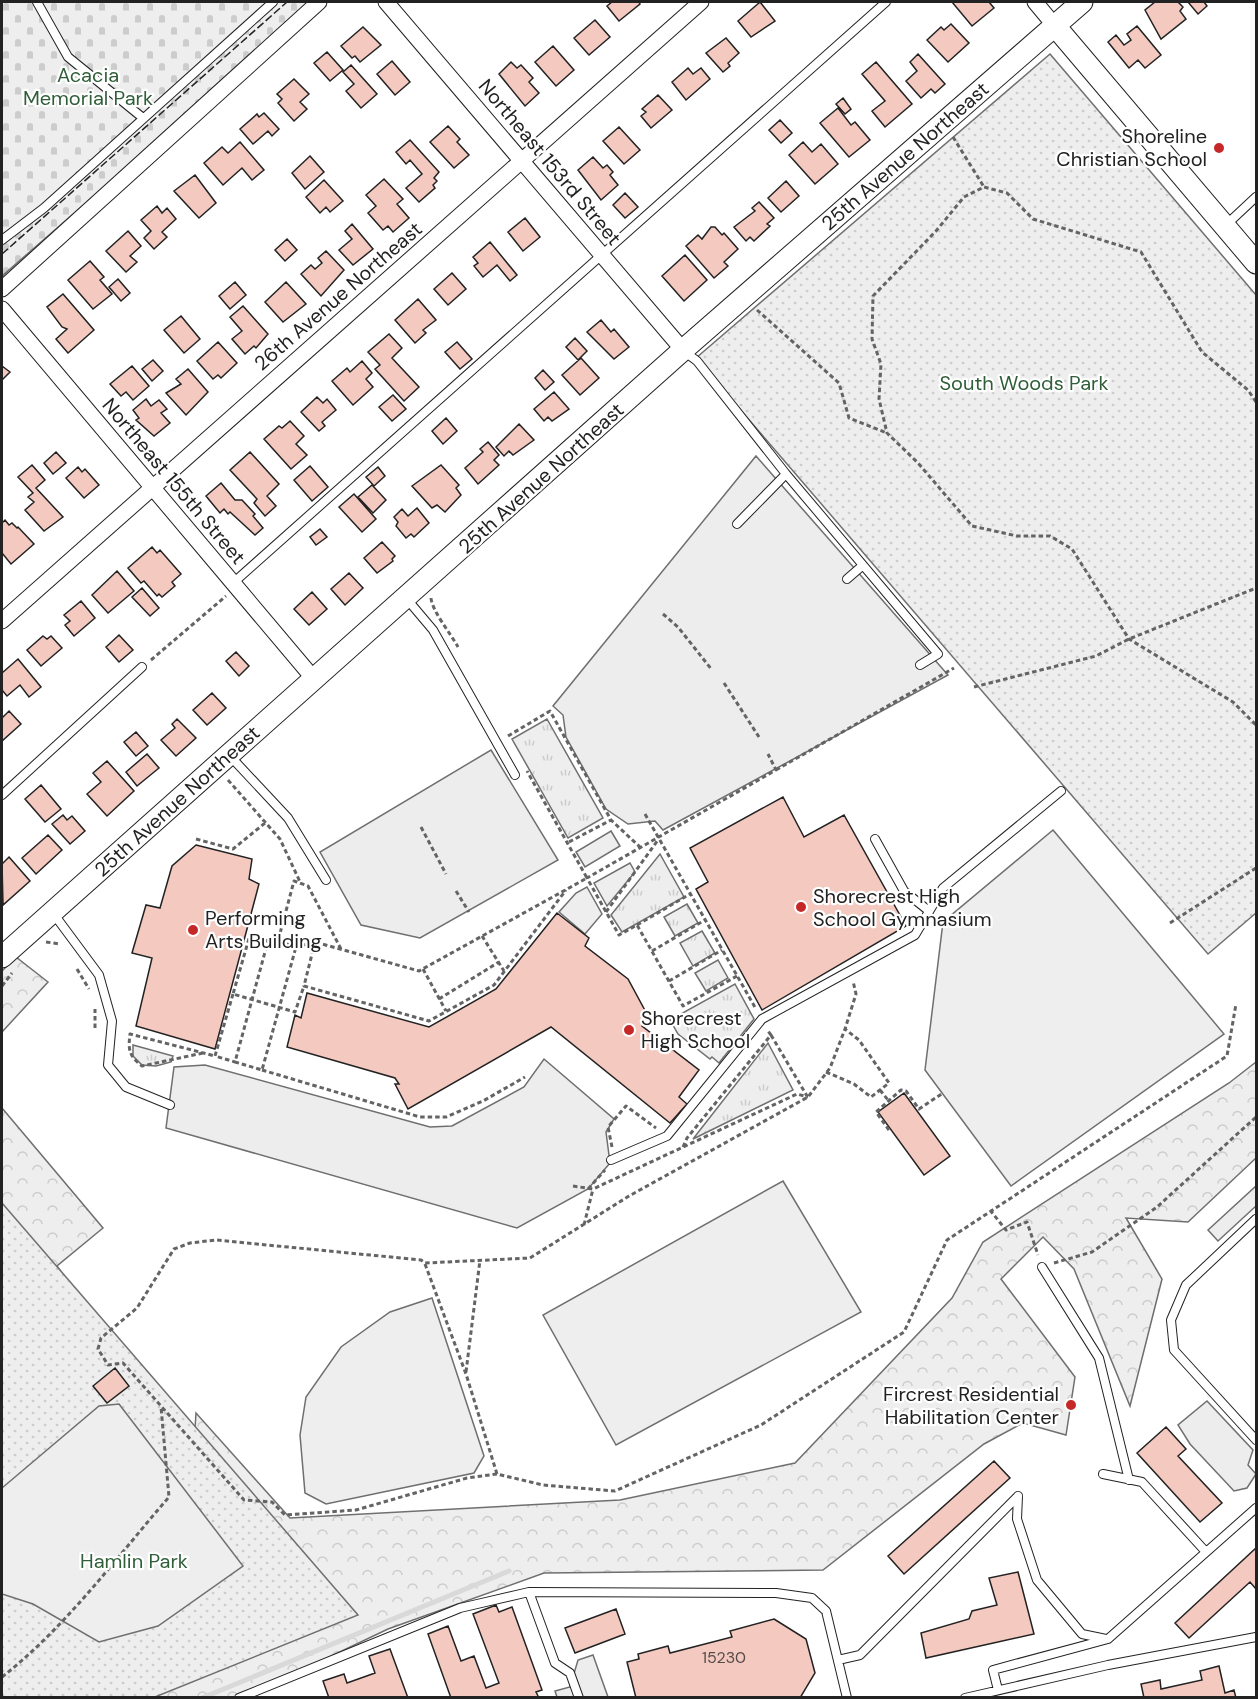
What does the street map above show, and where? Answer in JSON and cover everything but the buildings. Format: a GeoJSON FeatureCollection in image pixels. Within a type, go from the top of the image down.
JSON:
{"type":"FeatureCollection","features":[{"type":"Feature","properties":{"kind":"street"},"geometry":{"type":"LineString","coordinates":[[2,289],[319,2]]}},
{"type":"Feature","properties":{"kind":"street","name":"Northeast 153rd Street"},"geometry":{"type":"LineString","coordinates":[[386,2],[683,350]]}},
{"type":"Feature","properties":{"kind":"street","name":"26th Avenue Northeast"},"geometry":{"type":"LineString","coordinates":[[2,621],[701,2]]}},
{"type":"Feature","properties":{"kind":"street"},"geometry":{"type":"LineString","coordinates":[[1035,2],[1257,263]]}},
{"type":"Feature","properties":{"kind":"street","name":"25th Avenue Northeast"},"geometry":{"type":"LineString","coordinates":[[9,963],[52,912],[683,350],[1082,2]]}},
{"type":"Feature","properties":{"kind":"street","name":"Northeast 155th Street"},"geometry":{"type":"LineString","coordinates":[[2,309],[314,679]]}},
{"type":"Feature","properties":{"kind":"lane"},"geometry":{"type":"LineString","coordinates":[[37,2],[68,57],[143,118]]}},
{"type":"Feature","properties":{"kind":"lane"},"geometry":{"type":"LineString","coordinates":[[2,240],[44,208],[273,2]]}},
{"type":"Feature","properties":{"kind":"lane"},"geometry":{"type":"LineString","coordinates":[[235,585],[412,422],[603,256],[886,2]]}},
{"type":"Feature","properties":{"kind":"lane"},"geometry":{"type":"LineString","coordinates":[[1225,226],[1257,197]]}},
{"type":"Feature","properties":{"kind":"lane"},"geometry":{"type":"LineString","coordinates":[[683,350],[697,361],[786,474],[938,654],[920,665]]}},
{"type":"Feature","properties":{"kind":"lane"},"geometry":{"type":"LineString","coordinates":[[737,524],[786,474]]}},
{"type":"Feature","properties":{"kind":"lane"},"geometry":{"type":"LineString","coordinates":[[847,579],[862,566]]}},
{"type":"Feature","properties":{"kind":"lane"},"geometry":{"type":"LineString","coordinates":[[406,598],[433,630],[515,775]]}},
{"type":"Feature","properties":{"kind":"lane"},"geometry":{"type":"LineString","coordinates":[[2,795],[142,667]]}},
{"type":"Feature","properties":{"kind":"lane"},"geometry":{"type":"LineString","coordinates":[[229,755],[288,818],[326,880]]}},
{"type":"Feature","properties":{"kind":"lane"},"geometry":{"type":"LineString","coordinates":[[611,1160],[667,1136],[762,1019],[915,935],[943,888],[1061,791]]}},
{"type":"Feature","properties":{"kind":"lane"},"geometry":{"type":"LineString","coordinates":[[875,839],[904,891],[929,911]]}},
{"type":"Feature","properties":{"kind":"lane"},"geometry":{"type":"LineString","coordinates":[[52,912],[99,975],[112,1021],[108,1065],[126,1087],[170,1105]]}},
{"type":"Feature","properties":{"kind":"lane"},"geometry":{"type":"LineString","coordinates":[[1257,1220],[1186,1286],[1170,1320],[1174,1350],[1257,1440]]}},
{"type":"Feature","properties":{"kind":"lane"},"geometry":{"type":"LineString","coordinates":[[1042,1267],[1098,1358],[1129,1480]]}},
{"type":"Feature","properties":{"kind":"lane"},"geometry":{"type":"LineString","coordinates":[[1103,1474],[1142,1482],[1206,1552]]}},
{"type":"Feature","properties":{"kind":"lane"},"geometry":{"type":"LineString","coordinates":[[838,1660],[860,1656],[1018,1496],[1017,1519],[1037,1580],[1082,1634],[1108,1639]]}},
{"type":"Feature","properties":{"kind":"lane"},"geometry":{"type":"LineString","coordinates":[[998,1690],[993,1670],[1108,1639],[1257,1508]]}},
{"type":"Feature","properties":{"kind":"lane"},"geometry":{"type":"LineString","coordinates":[[529,1592],[555,1663],[570,1673],[579,1698]]}},
{"type":"Feature","properties":{"kind":"lane"},"geometry":{"type":"LineString","coordinates":[[239,1698],[460,1608],[529,1592],[668,1595],[776,1593],[812,1598],[826,1611],[847,1698]]}},
{"type":"Feature","properties":{"kind":"lane"},"geometry":{"type":"LineString","coordinates":[[965,1698],[1108,1665],[1257,1637]]}},
{"type":"Feature","properties":{"kind":"path"},"geometry":{"type":"LineString","coordinates":[[952,136],[984,187]]}},
{"type":"Feature","properties":{"kind":"path"},"geometry":{"type":"LineString","coordinates":[[887,434],[879,399],[881,364],[872,339],[873,296],[936,231],[964,197],[984,187],[1007,193],[1034,219],[1142,252],[1202,352],[1248,390],[1257,402]]}},
{"type":"Feature","properties":{"kind":"path"},"geometry":{"type":"LineString","coordinates":[[757,309],[839,383],[849,418],[887,434],[918,463],[972,526],[1017,536],[1050,536],[1072,549],[1129,639],[1233,702],[1257,725]]}},
{"type":"Feature","properties":{"kind":"path"},"geometry":{"type":"LineString","coordinates":[[142,667],[235,585]]}},
{"type":"Feature","properties":{"kind":"path"},"geometry":{"type":"LineString","coordinates":[[974,687],[1096,656],[1129,639],[1257,588]]}},
{"type":"Feature","properties":{"kind":"path"},"geometry":{"type":"LineString","coordinates":[[663,614],[678,627],[712,670]]}},
{"type":"Feature","properties":{"kind":"path"},"geometry":{"type":"LineString","coordinates":[[215,1056],[250,935],[296,947],[315,942],[419,971],[659,838],[954,668]]}},
{"type":"Feature","properties":{"kind":"path"},"geometry":{"type":"LineString","coordinates":[[724,684],[734,694],[759,737]]}},
{"type":"Feature","properties":{"kind":"path"},"geometry":{"type":"LineString","coordinates":[[512,745],[507,735],[550,711],[610,819],[641,848]]}},
{"type":"Feature","properties":{"kind":"path"},"geometry":{"type":"LineString","coordinates":[[768,754],[776,770]]}},
{"type":"Feature","properties":{"kind":"path"},"geometry":{"type":"LineString","coordinates":[[524,764],[619,935],[690,894]]}},
{"type":"Feature","properties":{"kind":"path"},"geometry":{"type":"LineString","coordinates":[[225,777],[280,839],[301,884]]}},
{"type":"Feature","properties":{"kind":"path"},"geometry":{"type":"LineString","coordinates":[[645,814],[808,1097]]}},
{"type":"Feature","properties":{"kind":"path"},"geometry":{"type":"LineString","coordinates":[[568,842],[610,819]]}},
{"type":"Feature","properties":{"kind":"path"},"geometry":{"type":"LineString","coordinates":[[196,839],[233,849],[265,823]]}},
{"type":"Feature","properties":{"kind":"path"},"geometry":{"type":"LineString","coordinates":[[420,827],[446,874]]}},
{"type":"Feature","properties":{"kind":"path"},"geometry":{"type":"LineString","coordinates":[[606,912],[659,838]]}},
{"type":"Feature","properties":{"kind":"path"},"geometry":{"type":"LineString","coordinates":[[1170,923],[1257,868]]}},
{"type":"Feature","properties":{"kind":"path"},"geometry":{"type":"LineString","coordinates":[[278,941],[294,881],[308,886],[341,949]]}},
{"type":"Feature","properties":{"kind":"path"},"geometry":{"type":"LineString","coordinates":[[304,986],[429,1021],[494,985],[567,888]]}},
{"type":"Feature","properties":{"kind":"path"},"geometry":{"type":"LineString","coordinates":[[456,891],[469,912]]}},
{"type":"Feature","properties":{"kind":"path"},"geometry":{"type":"LineString","coordinates":[[652,951],[705,920]]}},
{"type":"Feature","properties":{"kind":"path"},"geometry":{"type":"LineString","coordinates":[[637,925],[683,1006],[737,976]]}},
{"type":"Feature","properties":{"kind":"path"},"geometry":{"type":"LineString","coordinates":[[482,936],[504,970]]}},
{"type":"Feature","properties":{"kind":"path"},"geometry":{"type":"LineString","coordinates":[[39,941],[63,945]]}},
{"type":"Feature","properties":{"kind":"path"},"geometry":{"type":"LineString","coordinates":[[235,1062],[268,941]]}},
{"type":"Feature","properties":{"kind":"path"},"geometry":{"type":"LineString","coordinates":[[233,994],[295,1012],[315,942]]}},
{"type":"Feature","properties":{"kind":"path"},"geometry":{"type":"LineString","coordinates":[[262,1070],[296,947]]}},
{"type":"Feature","properties":{"kind":"path"},"geometry":{"type":"LineString","coordinates":[[669,981],[722,950]]}},
{"type":"Feature","properties":{"kind":"path"},"geometry":{"type":"LineString","coordinates":[[439,999],[499,962]]}},
{"type":"Feature","properties":{"kind":"path"},"geometry":{"type":"LineString","coordinates":[[2,986],[9,963]]}},
{"type":"Feature","properties":{"kind":"path"},"geometry":{"type":"LineString","coordinates":[[75,965],[93,994]]}},
{"type":"Feature","properties":{"kind":"path"},"geometry":{"type":"LineString","coordinates":[[423,969],[446,1011]]}},
{"type":"Feature","properties":{"kind":"path"},"geometry":{"type":"LineString","coordinates":[[850,971],[856,994],[845,1029],[826,1072],[808,1097],[629,1196],[530,1258],[425,1263],[421,1260],[216,1240],[190,1243],[174,1249],[136,1308],[101,1338],[98,1349],[108,1365],[123,1363],[244,1500],[272,1502],[285,1515],[356,1510],[467,1478],[497,1474],[543,1485],[615,1491],[761,1425],[904,1332],[947,1240],[1227,1056],[1236,1004]]}},
{"type":"Feature","properties":{"kind":"path"},"geometry":{"type":"LineString","coordinates":[[94,1028],[96,1003]]}},
{"type":"Feature","properties":{"kind":"path"},"geometry":{"type":"LineString","coordinates":[[826,1072],[854,1084],[871,1097],[889,1083],[860,1040],[845,1029]]}},
{"type":"Feature","properties":{"kind":"path"},"geometry":{"type":"LineString","coordinates":[[203,1053],[142,1066],[133,1059],[128,1049],[130,1034],[215,1056],[420,1117],[446,1118],[483,1101],[525,1077]]}},
{"type":"Feature","properties":{"kind":"path"},"geometry":{"type":"LineString","coordinates":[[682,1147],[771,1035]]}},
{"type":"Feature","properties":{"kind":"path"},"geometry":{"type":"LineString","coordinates":[[880,1090],[888,1100]]}},
{"type":"Feature","properties":{"kind":"path"},"geometry":{"type":"LineString","coordinates":[[889,1130],[876,1112],[901,1090],[906,1092],[919,1109],[943,1093]]}},
{"type":"Feature","properties":{"kind":"path"},"geometry":{"type":"LineString","coordinates":[[573,1186],[593,1190],[797,1094],[808,1097]]}},
{"type":"Feature","properties":{"kind":"path"},"geometry":{"type":"LineString","coordinates":[[588,1189],[603,1174],[611,1160],[612,1143],[608,1127],[626,1106],[656,1128]]}},
{"type":"Feature","properties":{"kind":"path"},"geometry":{"type":"LineString","coordinates":[[990,1210],[1006,1230],[1027,1222],[1042,1267],[1092,1252],[1157,1207],[1257,1117]]}},
{"type":"Feature","properties":{"kind":"path"},"geometry":{"type":"LineString","coordinates":[[584,1224],[593,1190]]}},
{"type":"Feature","properties":{"kind":"path"},"geometry":{"type":"LineString","coordinates":[[466,1374],[480,1260]]}},
{"type":"Feature","properties":{"kind":"path"},"geometry":{"type":"LineString","coordinates":[[425,1263],[466,1374],[497,1474]]}},
{"type":"Feature","properties":{"kind":"path"},"geometry":{"type":"LineString","coordinates":[[2,1677],[24,1660],[63,1621],[169,1497],[160,1405]]}},
{"type":"Feature","properties":{"kind":"green space","name":"Acacia Memorial Park"},"geometry":{"type":"Polygon","coordinates":[[[2,2],[317,2],[2,276],[2,2]]]}},
{"type":"Feature","properties":{"kind":"green space","name":"South Woods Park"},"geometry":{"type":"Polygon","coordinates":[[[1050,54],[1256,295],[1256,913],[1208,954],[696,358],[1050,54]]]}},
{"type":"Feature","properties":{"kind":"green space"},"geometry":{"type":"Polygon","coordinates":[[[547,719],[603,818],[568,838],[512,739],[547,719]]]}},
{"type":"Feature","properties":{"kind":"green space"},"geometry":{"type":"Polygon","coordinates":[[[1053,830],[1224,1034],[1011,1186],[925,1070],[943,922],[1053,830]]]}},
{"type":"Feature","properties":{"kind":"green space"},"geometry":{"type":"Polygon","coordinates":[[[611,831],[620,846],[585,867],[576,852],[611,831]]]}},
{"type":"Feature","properties":{"kind":"green space"},"geometry":{"type":"Polygon","coordinates":[[[660,854],[684,897],[622,932],[611,915],[660,854]]]}},
{"type":"Feature","properties":{"kind":"green space"},"geometry":{"type":"Polygon","coordinates":[[[630,863],[635,872],[607,906],[594,883],[630,863]]]}},
{"type":"Feature","properties":{"kind":"green space"},"geometry":{"type":"Polygon","coordinates":[[[587,887],[602,914],[585,934],[559,912],[576,893],[587,887]]]}},
{"type":"Feature","properties":{"kind":"green space"},"geometry":{"type":"Polygon","coordinates":[[[687,904],[698,923],[675,936],[664,917],[687,904]]]}},
{"type":"Feature","properties":{"kind":"green space"},"geometry":{"type":"Polygon","coordinates":[[[702,931],[715,953],[693,966],[680,943],[702,931]]]}},
{"type":"Feature","properties":{"kind":"green space"},"geometry":{"type":"Polygon","coordinates":[[[16,957],[48,982],[2,1032],[2,971],[16,957]]]}},
{"type":"Feature","properties":{"kind":"green space"},"geometry":{"type":"Polygon","coordinates":[[[718,960],[728,978],[706,991],[695,973],[718,960]]]}},
{"type":"Feature","properties":{"kind":"green space"},"geometry":{"type":"Polygon","coordinates":[[[735,984],[754,1019],[719,1063],[712,1057],[710,1059],[678,1034],[670,1020],[735,984]]]}},
{"type":"Feature","properties":{"kind":"green space"},"geometry":{"type":"Polygon","coordinates":[[[768,1043],[793,1090],[693,1139],[768,1043]]]}},
{"type":"Feature","properties":{"kind":"green space"},"geometry":{"type":"Polygon","coordinates":[[[133,1045],[173,1056],[171,1062],[156,1066],[142,1065],[133,1056],[133,1045]]]}},
{"type":"Feature","properties":{"kind":"green space"},"geometry":{"type":"Polygon","coordinates":[[[1256,1062],[1256,1158],[1188,1222],[1126,1218],[1162,1279],[1130,1406],[1074,1269],[1043,1237],[1001,1279],[1075,1377],[1066,1435],[1023,1423],[984,1444],[823,1570],[544,1573],[388,1629],[245,1697],[2,1698],[194,1445],[196,1413],[290,1518],[620,1500],[795,1463],[952,1298],[983,1242],[1229,1083],[1256,1062]]]}},
{"type":"Feature","properties":{"kind":"green space"},"geometry":{"type":"Polygon","coordinates":[[[2,1108],[103,1228],[57,1266],[83,1302],[2,1238],[2,1108]]]}},
{"type":"Feature","properties":{"kind":"green space"},"geometry":{"type":"Polygon","coordinates":[[[783,1181],[861,1312],[616,1445],[543,1315],[783,1181]]]}},
{"type":"Feature","properties":{"kind":"green space","name":"Hamlin Park"},"geometry":{"type":"Polygon","coordinates":[[[2,1203],[358,1615],[155,1697],[2,1697],[2,1203]]]}},
{"type":"Feature","properties":{"kind":"green space"},"geometry":{"type":"Polygon","coordinates":[[[432,1298],[484,1456],[474,1473],[326,1504],[305,1493],[300,1435],[306,1397],[341,1347],[390,1312],[432,1298]]]}},
{"type":"Feature","properties":{"kind":"green space"},"geometry":{"type":"Polygon","coordinates":[[[119,1404],[243,1566],[158,1626],[99,1642],[33,1604],[2,1594],[2,1488],[99,1406],[119,1404]]]}},
{"type":"Feature","properties":{"kind":"shaded area"},"geometry":{"type":"Polygon","coordinates":[[[756,456],[948,675],[663,830],[655,821],[628,824],[606,809],[566,737],[563,715],[553,706],[756,456]]]}},
{"type":"Feature","properties":{"kind":"shaded area"},"geometry":{"type":"Polygon","coordinates":[[[491,750],[558,860],[420,938],[361,925],[320,852],[491,750]]]}},
{"type":"Feature","properties":{"kind":"shaded area"},"geometry":{"type":"Polygon","coordinates":[[[544,1059],[614,1119],[606,1132],[610,1163],[588,1189],[517,1228],[166,1128],[174,1067],[205,1065],[430,1127],[452,1126],[524,1087],[544,1059]]]}},
{"type":"Feature","properties":{"kind":"shaded area"},"geometry":{"type":"Polygon","coordinates":[[[1256,1186],[1256,1206],[1218,1241],[1208,1230],[1256,1186]]]}},
{"type":"Feature","properties":{"kind":"shaded area"},"geometry":{"type":"Polygon","coordinates":[[[1207,1401],[1253,1450],[1248,1465],[1256,1474],[1247,1488],[1234,1491],[1190,1444],[1178,1425],[1207,1401]]]}},
{"type":"Feature","properties":{"kind":"shaded area"},"geometry":{"type":"Polygon","coordinates":[[[593,1655],[608,1697],[557,1697],[555,1691],[570,1687],[578,1660],[593,1655]]]}},
{"type":"Feature","properties":{"kind":"waterway"},"geometry":{"type":"LineString","coordinates":[[202,1698],[509,1571]]}},
{"type":"Feature","properties":{"kind":"fence"},"geometry":{"type":"LineString","coordinates":[[2,254],[287,2]]}},
{"type":"Feature","properties":{"kind":"place","name":"Shoreline Christian School"},"geometry":{"type":"Point","coordinates":[1219,148]}},
{"type":"Feature","properties":{"kind":"place","name":"Shorecrest High School Gymnasium"},"geometry":{"type":"Point","coordinates":[801,907]}},
{"type":"Feature","properties":{"kind":"place","name":"Performing Arts Building"},"geometry":{"type":"Point","coordinates":[193,930]}},
{"type":"Feature","properties":{"kind":"place","name":"Shorecrest High School"},"geometry":{"type":"Point","coordinates":[629,1030]}},
{"type":"Feature","properties":{"kind":"place","name":"Fircrest Residential Habilitation Center"},"geometry":{"type":"Point","coordinates":[1071,1405]}}]}
